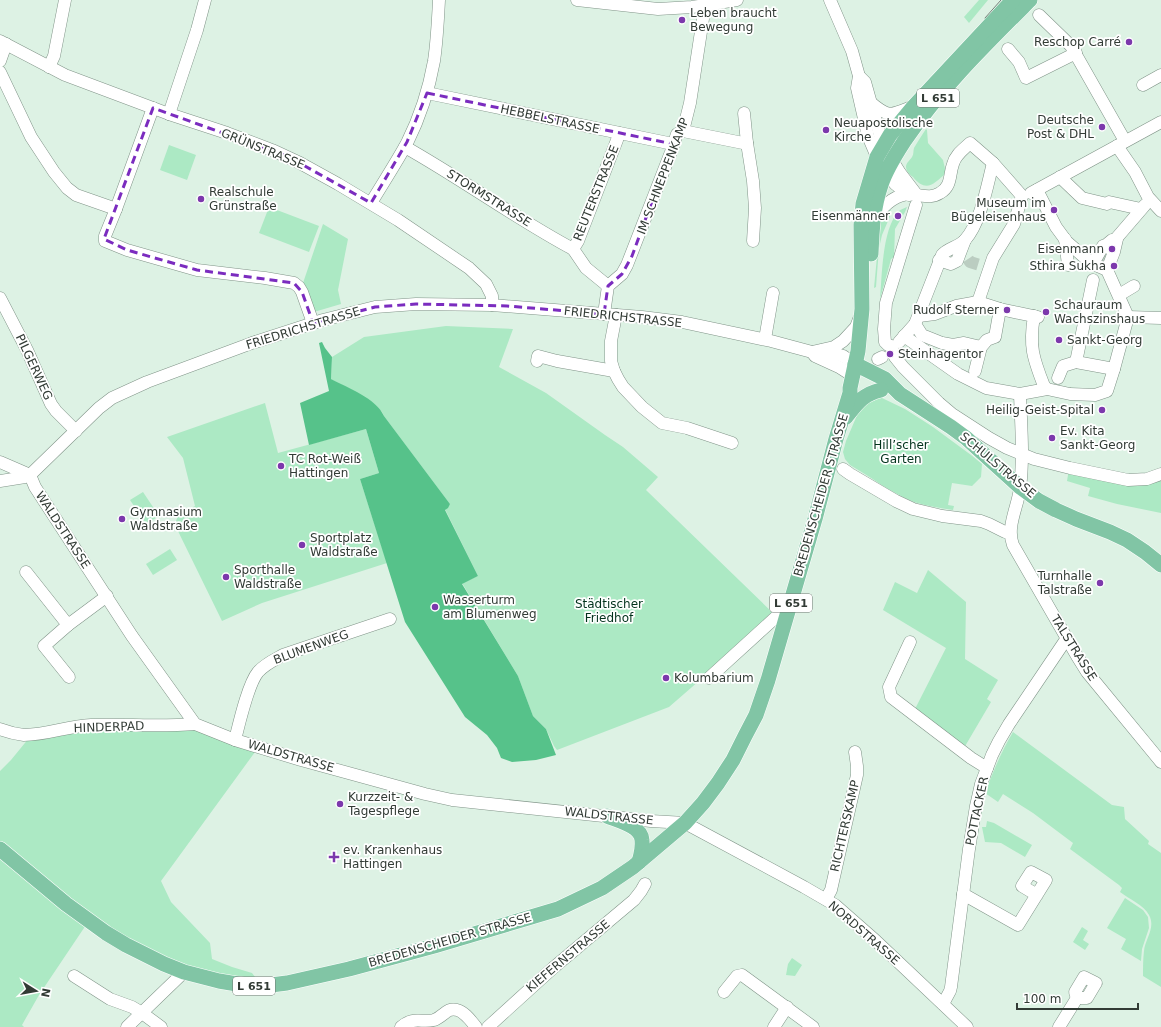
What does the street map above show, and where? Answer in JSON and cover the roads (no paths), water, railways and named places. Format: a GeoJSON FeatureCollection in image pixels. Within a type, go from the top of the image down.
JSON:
{"type":"FeatureCollection","features":[{"type":"Feature","properties":{"kind":"main road","name":"L 651"},"geometry":{"type":"LineString","coordinates":[[857,372],[862,309],[863,204],[880,152],[890,135],[914,106],[1013,0]]}},
{"type":"Feature","properties":{"kind":"main road","name":"L 651"},"geometry":{"type":"LineString","coordinates":[[857,372],[867,353],[869,340],[872,222],[880,185],[889,167],[912,130],[932,105],[1030,0]]}},
{"type":"Feature","properties":{"kind":"main road","name":"SCHULSTRASSE"},"geometry":{"type":"LineString","coordinates":[[857,372],[881,390],[900,394]]}},
{"type":"Feature","properties":{"kind":"main road","name":"SCHULSTRASSE"},"geometry":{"type":"LineString","coordinates":[[857,372],[884,379],[900,394],[966,438],[1020,487],[1039,501],[1076,519],[1127,540],[1161,565]]}},
{"type":"Feature","properties":{"kind":"main road","name":"BREDENSCHEIDER STRASSE"},"geometry":{"type":"LineString","coordinates":[[0,849],[66,904],[106,933],[145,955],[184,972],[230,984],[263,986],[287,983],[322,975],[434,946],[558,909],[602,888],[639,862],[685,823],[718,783],[746,736],[756,715],[786,620],[842,423],[850,388],[857,372]]}},
{"type":"Feature","properties":{"kind":"main road"},"geometry":{"type":"LineString","coordinates":[[842,423],[862,398],[881,390]]}},
{"type":"Feature","properties":{"kind":"main road"},"geometry":{"type":"LineString","coordinates":[[607,816],[627,824],[639,832],[643,842],[639,862]]}},
{"type":"Feature","properties":{"kind":"street"},"geometry":{"type":"LineString","coordinates":[[49,67],[54,56],[65,0]]}},
{"type":"Feature","properties":{"kind":"street"},"geometry":{"type":"LineString","coordinates":[[169,114],[197,30],[205,0]]}},
{"type":"Feature","properties":{"kind":"street"},"geometry":{"type":"LineString","coordinates":[[371,203],[405,147],[427,93],[434,61],[439,0]]}},
{"type":"Feature","properties":{"kind":"street"},"geometry":{"type":"LineString","coordinates":[[578,0],[658,9],[673,9],[738,0]]}},
{"type":"Feature","properties":{"kind":"street"},"geometry":{"type":"LineString","coordinates":[[830,0],[852,51],[859,76],[857,88],[868,136],[889,167],[895,184],[914,198]]}},
{"type":"Feature","properties":{"kind":"street","name":"IM SCHNEPPENKAMP"},"geometry":{"type":"LineString","coordinates":[[608,286],[622,274],[632,256],[677,134],[683,130],[690,104],[704,5]]}},
{"type":"Feature","properties":{"kind":"street"},"geometry":{"type":"LineString","coordinates":[[1039,14],[1076,53],[1135,172],[1156,198],[1161,211]]}},
{"type":"Feature","properties":{"kind":"street"},"geometry":{"type":"LineString","coordinates":[[0,60],[3,43]]}},
{"type":"Feature","properties":{"kind":"street","name":"GRÜNSTRASSE"},"geometry":{"type":"LineString","coordinates":[[3,43],[49,67],[86,83],[287,156],[321,174],[371,203],[429,240],[475,273],[486,284],[492,296],[492,305]]}},
{"type":"Feature","properties":{"kind":"street"},"geometry":{"type":"LineString","coordinates":[[1008,49],[1019,62],[1026,78]]}},
{"type":"Feature","properties":{"kind":"street"},"geometry":{"type":"LineString","coordinates":[[1014,78],[1026,78],[1076,53]]}},
{"type":"Feature","properties":{"kind":"street"},"geometry":{"type":"LineString","coordinates":[[0,72],[31,137],[54,172],[67,188],[76,195],[116,209]]}},
{"type":"Feature","properties":{"kind":"street"},"geometry":{"type":"LineString","coordinates":[[859,76],[865,82],[880,152]]}},
{"type":"Feature","properties":{"kind":"street"},"geometry":{"type":"LineString","coordinates":[[1143,84],[1161,76]]}},
{"type":"Feature","properties":{"kind":"street","name":"HEBBELSTRASSE"},"geometry":{"type":"LineString","coordinates":[[427,93],[673,144]]}},
{"type":"Feature","properties":{"kind":"street"},"geometry":{"type":"LineString","coordinates":[[870,102],[881,112],[887,114],[894,114],[914,106]]}},
{"type":"Feature","properties":{"kind":"street"},"geometry":{"type":"LineString","coordinates":[[152,108],[116,209],[104,236],[106,242],[127,250],[197,270],[294,283],[302,292],[313,323]]}},
{"type":"Feature","properties":{"kind":"street"},"geometry":{"type":"LineString","coordinates":[[744,113],[755,208],[753,241]]}},
{"type":"Feature","properties":{"kind":"street"},"geometry":{"type":"LineString","coordinates":[[1022,196],[1037,190],[1161,122]]}},
{"type":"Feature","properties":{"kind":"street"},"geometry":{"type":"LineString","coordinates":[[683,130],[747,143]]}},
{"type":"Feature","properties":{"kind":"street","name":"REUTERSTRASSE"},"geometry":{"type":"LineString","coordinates":[[608,286],[586,268],[573,249],[586,221],[619,133]]}},
{"type":"Feature","properties":{"kind":"street"},"geometry":{"type":"LineString","coordinates":[[872,222],[881,209],[897,197],[931,197],[943,192],[950,181],[953,164],[956,157],[970,143],[993,163],[1022,196]]}},
{"type":"Feature","properties":{"kind":"street","name":"STORMSTRASSE"},"geometry":{"type":"LineString","coordinates":[[405,147],[573,249]]}},
{"type":"Feature","properties":{"kind":"street"},"geometry":{"type":"LineString","coordinates":[[886,355],[917,320],[939,260],[945,252],[963,249],[978,216],[993,163]]}},
{"type":"Feature","properties":{"kind":"street"},"geometry":{"type":"LineString","coordinates":[[1060,177],[1082,198],[1141,209]]}},
{"type":"Feature","properties":{"kind":"street"},"geometry":{"type":"LineString","coordinates":[[904,336],[958,374],[973,378],[986,388],[1019,399],[1047,389],[1070,394],[1095,395],[1107,391],[1128,318],[1119,295],[1099,269],[1065,239],[1056,227],[1037,190]]}},
{"type":"Feature","properties":{"kind":"street"},"geometry":{"type":"LineString","coordinates":[[978,302],[985,267],[993,258],[1014,224],[1022,196]]}},
{"type":"Feature","properties":{"kind":"street"},"geometry":{"type":"LineString","coordinates":[[886,355],[891,346],[885,342],[884,329],[886,303],[914,198]]}},
{"type":"Feature","properties":{"kind":"street"},"geometry":{"type":"LineString","coordinates":[[1108,248],[1141,209],[1156,198]]}},
{"type":"Feature","properties":{"kind":"street"},"geometry":{"type":"LineString","coordinates":[[1099,269],[1095,260],[1103,246],[1118,236]]}},
{"type":"Feature","properties":{"kind":"street"},"geometry":{"type":"LineString","coordinates":[[1076,362],[1099,269],[1114,252],[1118,236]]}},
{"type":"Feature","properties":{"kind":"street"},"geometry":{"type":"LineString","coordinates":[[1065,239],[1068,262],[1081,254]]}},
{"type":"Feature","properties":{"kind":"street"},"geometry":{"type":"LineString","coordinates":[[608,286],[611,341],[610,352],[611,361],[618,380],[642,407],[662,423],[687,428],[732,443]]}},
{"type":"Feature","properties":{"kind":"street"},"geometry":{"type":"LineString","coordinates":[[1119,295],[1134,286]]}},
{"type":"Feature","properties":{"kind":"street"},"geometry":{"type":"LineString","coordinates":[[765,339],[773,293]]}},
{"type":"Feature","properties":{"kind":"street","name":"PILGERWEG"},"geometry":{"type":"LineString","coordinates":[[0,298],[27,350],[51,404],[76,431]]}},
{"type":"Feature","properties":{"kind":"street"},"geometry":{"type":"LineString","coordinates":[[917,320],[956,306],[978,302],[1000,309],[1036,316],[1032,330],[1031,347],[1034,361],[1044,386],[1047,389]]}},
{"type":"Feature","properties":{"kind":"street","name":"FRIEDRICHSTRASSE"},"geometry":{"type":"LineString","coordinates":[[30,475],[112,398],[147,382],[245,346],[313,323],[375,307],[416,304],[492,305],[610,314],[682,322],[843,356],[857,372]]}},
{"type":"Feature","properties":{"kind":"street"},"geometry":{"type":"LineString","coordinates":[[816,350],[834,347],[843,341],[856,327],[862,309]]}},
{"type":"Feature","properties":{"kind":"street"},"geometry":{"type":"LineString","coordinates":[[973,378],[981,347],[987,340],[995,337],[1000,309]]}},
{"type":"Feature","properties":{"kind":"street"},"geometry":{"type":"LineString","coordinates":[[1128,318],[1161,318]]}},
{"type":"Feature","properties":{"kind":"street"},"geometry":{"type":"LineString","coordinates":[[917,320],[922,341]]}},
{"type":"Feature","properties":{"kind":"street"},"geometry":{"type":"LineString","coordinates":[[917,320],[922,334],[942,343],[953,345],[964,342],[981,347]]}},
{"type":"Feature","properties":{"kind":"street"},"geometry":{"type":"LineString","coordinates":[[886,355],[895,357],[903,367],[952,414],[989,438],[1022,455],[1070,468],[1128,480],[1147,479],[1161,474]]}},
{"type":"Feature","properties":{"kind":"street"},"geometry":{"type":"LineString","coordinates":[[537,361],[538,356],[557,361],[614,371]]}},
{"type":"Feature","properties":{"kind":"street"},"geometry":{"type":"LineString","coordinates":[[1058,378],[1063,366],[1076,362],[1114,369]]}},
{"type":"Feature","properties":{"kind":"street","name":"TALSTRASSE"},"geometry":{"type":"LineString","coordinates":[[1019,399],[1022,455],[1020,487],[1010,533],[1013,545],[1087,672],[1161,762]]}},
{"type":"Feature","properties":{"kind":"street"},"geometry":{"type":"LineString","coordinates":[[0,462],[30,475]]}},
{"type":"Feature","properties":{"kind":"street"},"geometry":{"type":"LineString","coordinates":[[844,469],[896,501],[913,509],[981,521],[1010,533]]}},
{"type":"Feature","properties":{"kind":"street"},"geometry":{"type":"LineString","coordinates":[[0,481],[24,478],[30,475]]}},
{"type":"Feature","properties":{"kind":"street","name":"WALDSTRASSE"},"geometry":{"type":"LineString","coordinates":[[30,475],[35,488],[132,636],[195,724],[235,740],[317,765],[452,800],[655,822],[685,823]]}},
{"type":"Feature","properties":{"kind":"street"},"geometry":{"type":"LineString","coordinates":[[26,572],[68,626]]}},
{"type":"Feature","properties":{"kind":"street"},"geometry":{"type":"LineString","coordinates":[[68,677],[44,646],[106,596]]}},
{"type":"Feature","properties":{"kind":"street"},"geometry":{"type":"LineString","coordinates":[[709,678],[776,617],[786,620]]}},
{"type":"Feature","properties":{"kind":"street","name":"BLUMENWEG"},"geometry":{"type":"LineString","coordinates":[[235,740],[250,687],[257,673],[268,663],[283,655],[390,619]]}},
{"type":"Feature","properties":{"kind":"street","name":"POTTACKER"},"geometry":{"type":"LineString","coordinates":[[943,1004],[951,987],[976,806],[987,768],[998,741],[1067,638]]}},
{"type":"Feature","properties":{"kind":"street"},"geometry":{"type":"LineString","coordinates":[[910,642],[888,687],[891,697],[971,758],[987,768]]}},
{"type":"Feature","properties":{"kind":"street","name":"HINDERPAD"},"geometry":{"type":"LineString","coordinates":[[0,729],[26,735],[90,725],[176,726],[195,724]]}},
{"type":"Feature","properties":{"kind":"street","name":"RICHTERSKAMP"},"geometry":{"type":"LineString","coordinates":[[826,899],[831,890],[857,774],[855,752]]}},
{"type":"Feature","properties":{"kind":"street","name":"NORDSTRASSE"},"geometry":{"type":"LineString","coordinates":[[685,823],[835,905],[967,1027]]}},
{"type":"Feature","properties":{"kind":"street","name":"KIEFERNSTRASSE"},"geometry":{"type":"LineString","coordinates":[[488,1027],[547,973],[634,900],[645,884]]}},
{"type":"Feature","properties":{"kind":"street"},"geometry":{"type":"LineString","coordinates":[[963,894],[1018,925],[1037,895]]}},
{"type":"Feature","properties":{"kind":"street"},"geometry":{"type":"LineString","coordinates":[[126,1027],[184,972]]}},
{"type":"Feature","properties":{"kind":"street"},"geometry":{"type":"LineString","coordinates":[[724,992],[737,976],[742,975],[813,1027]]}},
{"type":"Feature","properties":{"kind":"street"},"geometry":{"type":"LineString","coordinates":[[74,976],[107,997],[126,1004],[142,1013],[160,1027]]}},
{"type":"Feature","properties":{"kind":"street"},"geometry":{"type":"LineString","coordinates":[[1058,1027],[1077,998]]}},
{"type":"Feature","properties":{"kind":"street"},"geometry":{"type":"LineString","coordinates":[[774,1027],[787,1007]]}},
{"type":"Feature","properties":{"kind":"street"},"geometry":{"type":"LineString","coordinates":[[401,1027],[413,1020],[437,1019],[447,1011],[455,1009],[463,1013],[476,1027]]}},
{"type":"Feature","properties":{"kind":"tunnel"},"geometry":{"type":"LineString","coordinates":[[1101,266],[1108,248]]}},
{"type":"Feature","properties":{"kind":"tunnel"},"geometry":{"type":"LineString","coordinates":[[968,259],[970,262],[980,265]]}},
{"type":"Feature","properties":{"kind":"tram line"},"geometry":{"type":"LineString","coordinates":[[985,18],[1001,0]]}},
{"type":"Feature","properties":{"kind":"place","name":"Leben braucht Bewegung"},"geometry":{"type":"Point","coordinates":[682,20]}},
{"type":"Feature","properties":{"kind":"place","name":"Reschop Carré"},"geometry":{"type":"Point","coordinates":[1129,42]}},
{"type":"Feature","properties":{"kind":"place","name":"Deutsche Post & DHL"},"geometry":{"type":"Point","coordinates":[1102,127]}},
{"type":"Feature","properties":{"kind":"place","name":"Neuapostolische Kirche"},"geometry":{"type":"Point","coordinates":[826,130]}},
{"type":"Feature","properties":{"kind":"place","name":"Realschule Grünstraße"},"geometry":{"type":"Point","coordinates":[201,199]}},
{"type":"Feature","properties":{"kind":"place","name":"Museum im Bügeleisenhaus"},"geometry":{"type":"Point","coordinates":[1054,210]}},
{"type":"Feature","properties":{"kind":"place","name":"Eisenmänner"},"geometry":{"type":"Point","coordinates":[898,216]}},
{"type":"Feature","properties":{"kind":"place","name":"Eisenmann"},"geometry":{"type":"Point","coordinates":[1112,249]}},
{"type":"Feature","properties":{"kind":"place","name":"Sthira Sukha"},"geometry":{"type":"Point","coordinates":[1114,266]}},
{"type":"Feature","properties":{"kind":"place","name":"Rudolf Sterner"},"geometry":{"type":"Point","coordinates":[1007,310]}},
{"type":"Feature","properties":{"kind":"place","name":"Schauraum Wachszinshaus"},"geometry":{"type":"Point","coordinates":[1046,312]}},
{"type":"Feature","properties":{"kind":"place","name":"Sankt-Georg"},"geometry":{"type":"Point","coordinates":[1059,340]}},
{"type":"Feature","properties":{"kind":"place","name":"Steinhagentor"},"geometry":{"type":"Point","coordinates":[890,354]}},
{"type":"Feature","properties":{"kind":"place","name":"Heilig-Geist-Spital"},"geometry":{"type":"Point","coordinates":[1102,410]}},
{"type":"Feature","properties":{"kind":"place","name":"Ev. Kita Sankt-Georg"},"geometry":{"type":"Point","coordinates":[1052,438]}},
{"type":"Feature","properties":{"kind":"place","name":"TC Rot-Weiß Hattingen"},"geometry":{"type":"Point","coordinates":[281,466]}},
{"type":"Feature","properties":{"kind":"place","name":"Gymnasium Waldstraße"},"geometry":{"type":"Point","coordinates":[122,519]}},
{"type":"Feature","properties":{"kind":"place","name":"Sportplatz Waldstraße"},"geometry":{"type":"Point","coordinates":[302,545]}},
{"type":"Feature","properties":{"kind":"place","name":"Sporthalle Waldstraße"},"geometry":{"type":"Point","coordinates":[226,577]}},
{"type":"Feature","properties":{"kind":"place","name":"Turnhalle Talstraße"},"geometry":{"type":"Point","coordinates":[1100,583]}},
{"type":"Feature","properties":{"kind":"place","name":"Wasserturm am Blumenweg"},"geometry":{"type":"Point","coordinates":[435,607]}},
{"type":"Feature","properties":{"kind":"place","name":"Kolumbarium"},"geometry":{"type":"Point","coordinates":[666,678]}},
{"type":"Feature","properties":{"kind":"place","name":"Kurzzeit- & Tagespflege"},"geometry":{"type":"Point","coordinates":[340,804]}},
{"type":"Feature","properties":{"kind":"place","name":"ev. Krankenhaus Hattingen"},"geometry":{"type":"Point","coordinates":[334,857]}},
{"type":"Feature","properties":{"kind":"park label","name":"Hill’scher Garten"},"geometry":{"type":"Point","coordinates":[901,452]}},
{"type":"Feature","properties":{"kind":"park label","name":"Städtischer Friedhof"},"geometry":{"type":"Point","coordinates":[609,611]}}]}
